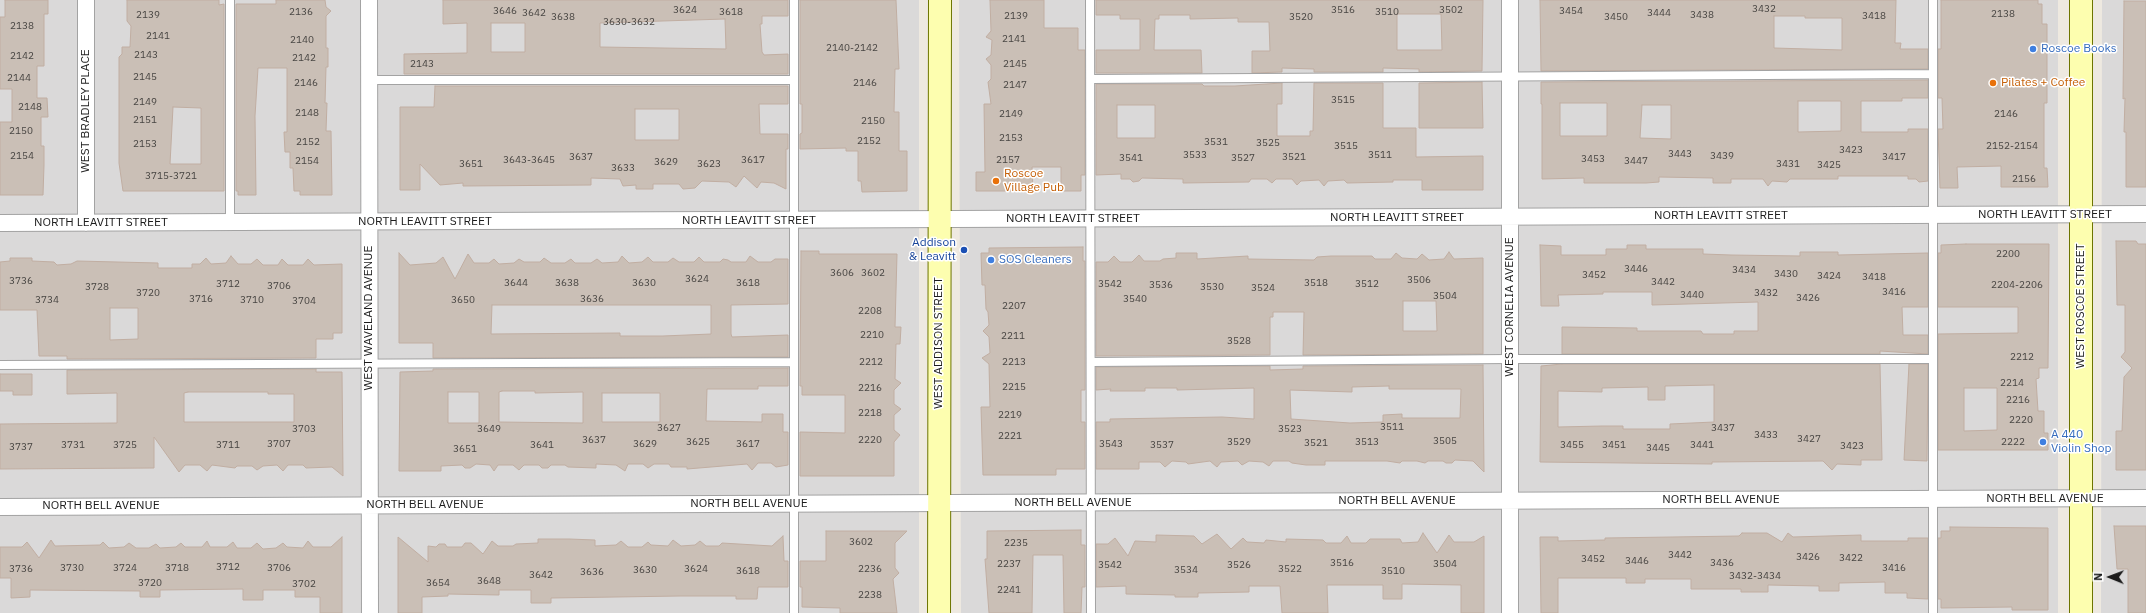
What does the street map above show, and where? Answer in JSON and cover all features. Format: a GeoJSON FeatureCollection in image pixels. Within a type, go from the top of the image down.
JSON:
{"type":"FeatureCollection","features":[{"type":"Feature","properties":{"kind":"street","name":"WEST BRADLEY PLACE"},"geometry":{"type":"LineString","coordinates":[[86,0],[86,223]]}},
{"type":"Feature","properties":{"kind":"street","name":"WEST WAVELAND AVENUE"},"geometry":{"type":"LineString","coordinates":[[369,0],[370,613]]}},
{"type":"Feature","properties":{"kind":"street","name":"WEST ADDISON STREET"},"geometry":{"type":"LineString","coordinates":[[939,613],[940,0]]}},
{"type":"Feature","properties":{"kind":"street","name":"WEST CORNELIA AVENUE"},"geometry":{"type":"LineString","coordinates":[[1510,0],[1510,613]]}},
{"type":"Feature","properties":{"kind":"street","name":"WEST ROSCOE STREET"},"geometry":{"type":"LineString","coordinates":[[2081,0],[2081,613]]}},
{"type":"Feature","properties":{"kind":"street","name":"NORTH LEAVITT STREET"},"geometry":{"type":"LineString","coordinates":[[0,223],[2146,214]]}},
{"type":"Feature","properties":{"kind":"street","name":"NORTH BELL AVENUE"},"geometry":{"type":"LineString","coordinates":[[0,507],[2146,498]]}},
{"type":"Feature","properties":{"kind":"lane"},"geometry":{"type":"LineString","coordinates":[[230,0],[230,222]]}},
{"type":"Feature","properties":{"kind":"lane"},"geometry":{"type":"LineString","coordinates":[[794,0],[794,613]]}},
{"type":"Feature","properties":{"kind":"lane"},"geometry":{"type":"LineString","coordinates":[[1090,0],[1091,613]]}},
{"type":"Feature","properties":{"kind":"lane"},"geometry":{"type":"LineString","coordinates":[[1933,0],[1933,613]]}},
{"type":"Feature","properties":{"kind":"lane"},"geometry":{"type":"LineString","coordinates":[[1091,79],[1934,74]]}},
{"type":"Feature","properties":{"kind":"lane"},"geometry":{"type":"LineString","coordinates":[[369,80],[794,80]]}},
{"type":"Feature","properties":{"kind":"lane"},"geometry":{"type":"LineString","coordinates":[[1091,362],[1510,359],[1933,359]]}},
{"type":"Feature","properties":{"kind":"lane"},"geometry":{"type":"LineString","coordinates":[[0,365],[794,362]]}},
{"type":"Feature","properties":{"kind":"shaded area"},"geometry":{"type":"Polygon","coordinates":[[[0,0],[919,0],[919,613],[0,613],[0,0]]]}},
{"type":"Feature","properties":{"kind":"shaded area"},"geometry":{"type":"Polygon","coordinates":[[[959,0],[2058,0],[2058,613],[961,613],[959,0]]]}},
{"type":"Feature","properties":{"kind":"shaded area"},"geometry":{"type":"Polygon","coordinates":[[[2102,0],[2146,0],[2146,613],[2101,613],[2102,0]]]}},
{"type":"Feature","properties":{"kind":"building"},"geometry":{"type":"Polygon","coordinates":[[[5,0],[48,0],[48,14],[44,14],[44,66],[37,66],[37,98],[47,98],[48,117],[41,117],[41,146],[44,146],[43,195],[0,195],[0,122],[12,122],[12,89],[0,89],[0,17],[5,17],[5,0]]]}},
{"type":"Feature","properties":{"kind":"building"},"geometry":{"type":"Polygon","coordinates":[[[127,0],[219,0],[219,5],[224,4],[224,191],[123,191],[119,163],[119,57],[122,54],[122,47],[130,47],[131,26],[127,21],[127,0]],[[173,107],[170,164],[201,164],[201,108],[173,107]]]}},
{"type":"Feature","properties":{"kind":"building"},"geometry":{"type":"Polygon","coordinates":[[[276,0],[325,0],[326,7],[331,11],[326,16],[326,48],[328,48],[328,67],[326,67],[325,103],[327,103],[326,131],[331,131],[332,195],[300,195],[300,191],[294,191],[293,168],[290,168],[290,152],[285,152],[284,132],[287,132],[287,68],[258,68],[255,116],[256,195],[238,195],[238,191],[236,191],[236,4],[276,4],[276,0]]]}},
{"type":"Feature","properties":{"kind":"building"},"geometry":{"type":"Polygon","coordinates":[[[443,0],[788,0],[788,16],[762,16],[762,24],[760,24],[762,52],[764,55],[788,54],[788,74],[404,74],[404,54],[467,53],[467,23],[443,24],[443,0]],[[725,19],[600,23],[600,47],[726,49],[725,19]],[[491,23],[491,52],[525,52],[525,23],[491,23]]]}},
{"type":"Feature","properties":{"kind":"building"},"geometry":{"type":"Polygon","coordinates":[[[800,0],[896,0],[899,69],[895,69],[894,112],[899,112],[899,151],[907,151],[907,191],[862,192],[861,181],[858,181],[858,151],[846,151],[846,148],[800,149],[800,134],[802,133],[802,104],[800,104],[800,0]]]}},
{"type":"Feature","properties":{"kind":"building"},"geometry":{"type":"Polygon","coordinates":[[[990,0],[1044,0],[1044,28],[1078,28],[1078,50],[1085,50],[1085,175],[1081,175],[1081,191],[1061,191],[1061,167],[1032,167],[1033,191],[976,191],[976,172],[985,172],[984,104],[991,104],[988,82],[991,79],[991,65],[986,59],[991,55],[992,40],[986,37],[991,31],[990,0]]]}},
{"type":"Feature","properties":{"kind":"building"},"geometry":{"type":"Polygon","coordinates":[[[1096,0],[1483,0],[1482,71],[1419,72],[1419,69],[1383,68],[1383,72],[1314,72],[1314,69],[1282,68],[1282,72],[1252,73],[1252,51],[1270,51],[1269,22],[1238,22],[1238,18],[1190,19],[1190,15],[1159,15],[1159,19],[1155,19],[1154,50],[1201,50],[1202,73],[1096,73],[1096,50],[1140,50],[1140,19],[1120,19],[1120,15],[1096,15],[1096,0]],[[1397,14],[1397,50],[1442,50],[1441,14],[1397,14]]]}},
{"type":"Feature","properties":{"kind":"building"},"geometry":{"type":"Polygon","coordinates":[[[1540,0],[1896,0],[1895,43],[1901,43],[1900,49],[1928,49],[1928,69],[1541,71],[1540,0]],[[1774,16],[1774,48],[1842,50],[1842,18],[1805,18],[1805,16],[1774,16]]]}},
{"type":"Feature","properties":{"kind":"building"},"geometry":{"type":"Polygon","coordinates":[[[1941,0],[2038,0],[2038,4],[2042,4],[2042,24],[2047,24],[2047,103],[2044,103],[2044,168],[2047,168],[2048,187],[2001,187],[2001,166],[1957,167],[1958,188],[1940,188],[1938,129],[1943,129],[1942,98],[1938,98],[1938,49],[1941,49],[1941,0]]]}},
{"type":"Feature","properties":{"kind":"building"},"geometry":{"type":"Polygon","coordinates":[[[2124,1],[2146,1],[2146,187],[2126,187],[2126,132],[2124,132],[2125,98],[2123,99],[2124,1]]]}},
{"type":"Feature","properties":{"kind":"building"},"geometry":{"type":"Polygon","coordinates":[[[1928,80],[1928,98],[1902,98],[1902,101],[1861,101],[1861,132],[1908,132],[1908,129],[1928,129],[1928,181],[1919,182],[1916,179],[1908,179],[1908,176],[1838,176],[1838,179],[1790,179],[1787,182],[1772,181],[1768,186],[1763,179],[1731,179],[1731,183],[1713,183],[1713,178],[1659,177],[1659,182],[1584,183],[1584,178],[1542,179],[1541,82],[1928,80]],[[1798,101],[1798,132],[1841,131],[1841,101],[1798,101]],[[1560,103],[1560,136],[1607,136],[1607,103],[1560,103]],[[1642,105],[1640,138],[1671,139],[1671,105],[1642,105]]]}},
{"type":"Feature","properties":{"kind":"building"},"geometry":{"type":"Polygon","coordinates":[[[1482,82],[1483,128],[1419,128],[1419,83],[1482,82]]]}},
{"type":"Feature","properties":{"kind":"building"},"geometry":{"type":"Polygon","coordinates":[[[1282,83],[1282,104],[1277,104],[1277,136],[1310,136],[1310,131],[1313,131],[1314,83],[1383,83],[1383,128],[1416,128],[1416,157],[1483,156],[1483,190],[1422,190],[1422,180],[1347,183],[1344,180],[1328,181],[1324,186],[1319,180],[1301,181],[1297,185],[1292,179],[1276,179],[1272,183],[1267,179],[1251,179],[1249,182],[1183,183],[1183,179],[1142,178],[1139,181],[1133,182],[1130,179],[1121,179],[1121,174],[1096,175],[1096,84],[1202,84],[1204,86],[1282,83]],[[1117,105],[1117,138],[1155,138],[1155,105],[1117,105]]]}},
{"type":"Feature","properties":{"kind":"building"},"geometry":{"type":"Polygon","coordinates":[[[435,86],[788,86],[788,104],[759,104],[760,134],[788,134],[788,149],[786,149],[786,189],[774,183],[761,182],[757,188],[744,176],[736,187],[729,182],[702,181],[695,188],[683,189],[679,184],[653,184],[653,189],[636,189],[636,185],[623,186],[620,179],[591,178],[591,185],[463,186],[463,183],[440,185],[420,164],[420,190],[400,190],[400,107],[434,107],[435,86]],[[635,109],[635,140],[679,140],[679,109],[635,109]]]}},
{"type":"Feature","properties":{"kind":"building"},"geometry":{"type":"Polygon","coordinates":[[[2116,241],[2136,241],[2138,244],[2146,244],[2146,470],[2116,470],[2116,431],[2122,431],[2124,377],[2132,368],[2121,357],[2125,352],[2125,305],[2117,305],[2116,241]]]}},
{"type":"Feature","properties":{"kind":"building"},"geometry":{"type":"Polygon","coordinates":[[[2049,244],[2048,368],[2039,368],[2039,378],[2036,379],[2038,411],[2044,411],[2044,433],[2048,433],[2048,450],[1938,450],[1938,334],[2018,333],[2018,307],[1938,307],[1938,253],[1941,253],[1941,245],[2049,244]],[[1964,388],[1964,431],[1997,430],[1997,388],[1964,388]]]}},
{"type":"Feature","properties":{"kind":"building"},"geometry":{"type":"Polygon","coordinates":[[[1540,245],[1561,246],[1561,255],[1606,255],[1606,249],[1627,249],[1627,245],[1646,245],[1646,249],[1703,249],[1703,254],[1731,255],[1800,256],[1800,252],[1838,252],[1838,255],[1928,253],[1928,307],[1902,307],[1903,335],[1928,335],[1928,354],[1880,351],[1880,354],[1562,354],[1562,327],[1637,328],[1637,331],[1701,331],[1703,334],[1734,334],[1734,331],[1758,331],[1758,302],[1652,305],[1652,292],[1603,292],[1603,294],[1558,295],[1559,306],[1541,306],[1540,245]]]}},
{"type":"Feature","properties":{"kind":"building"},"geometry":{"type":"Polygon","coordinates":[[[1083,247],[1083,261],[1085,261],[1085,390],[1081,390],[1081,422],[1085,422],[1085,469],[1056,469],[1056,475],[983,475],[981,407],[990,407],[989,364],[982,358],[990,353],[989,337],[983,331],[989,325],[988,312],[986,309],[985,285],[982,285],[981,253],[989,253],[989,248],[1083,247]]]}},
{"type":"Feature","properties":{"kind":"building"},"geometry":{"type":"Polygon","coordinates":[[[801,251],[819,251],[819,254],[897,254],[895,327],[901,327],[900,344],[896,344],[895,379],[901,383],[894,390],[894,404],[901,409],[894,415],[894,430],[900,435],[894,442],[894,476],[800,476],[800,432],[845,433],[845,395],[802,395],[802,386],[800,386],[801,251]]]}},
{"type":"Feature","properties":{"kind":"building"},"geometry":{"type":"Polygon","coordinates":[[[1449,252],[1454,259],[1483,258],[1483,354],[1303,355],[1304,312],[1273,312],[1273,317],[1270,317],[1270,355],[1096,356],[1096,262],[1108,262],[1114,256],[1120,262],[1132,262],[1139,255],[1144,261],[1160,261],[1163,259],[1176,258],[1176,253],[1197,253],[1197,259],[1248,256],[1248,259],[1314,260],[1317,257],[1331,256],[1372,256],[1375,259],[1391,259],[1396,253],[1402,258],[1417,259],[1422,254],[1429,260],[1444,259],[1449,252]],[[1403,301],[1403,331],[1437,331],[1436,301],[1403,301]]]}},
{"type":"Feature","properties":{"kind":"building"},"geometry":{"type":"Polygon","coordinates":[[[399,253],[410,265],[436,263],[443,257],[455,279],[468,254],[474,263],[489,263],[494,259],[499,264],[514,263],[519,259],[524,262],[540,262],[544,258],[551,263],[565,263],[571,259],[575,263],[591,263],[597,259],[602,263],[618,262],[622,256],[629,263],[642,262],[648,257],[653,262],[668,262],[673,258],[679,262],[694,262],[699,257],[704,262],[720,262],[723,259],[731,262],[746,262],[750,256],[758,262],[771,262],[775,259],[788,259],[788,304],[731,305],[731,334],[732,337],[788,335],[788,357],[433,358],[433,343],[399,343],[399,253]],[[492,305],[491,334],[620,333],[620,336],[663,336],[711,334],[711,305],[492,305]]]}},
{"type":"Feature","properties":{"kind":"building"},"geometry":{"type":"Polygon","coordinates":[[[231,256],[238,264],[251,264],[257,259],[263,265],[278,265],[282,259],[288,265],[303,265],[308,259],[314,265],[342,264],[342,333],[333,333],[333,339],[316,339],[316,358],[67,359],[67,356],[39,356],[37,310],[0,310],[0,262],[10,261],[10,258],[32,258],[32,261],[54,262],[57,265],[71,264],[77,261],[158,263],[158,268],[192,268],[192,264],[200,264],[206,258],[211,264],[226,263],[231,256]],[[110,308],[110,340],[138,339],[138,308],[110,308]]]}},
{"type":"Feature","properties":{"kind":"building"},"geometry":{"type":"Polygon","coordinates":[[[1562,364],[1880,364],[1882,460],[1861,460],[1861,465],[1837,464],[1832,470],[1823,461],[1712,462],[1712,464],[1540,462],[1541,366],[1562,364]],[[1714,385],[1665,386],[1665,400],[1648,400],[1648,387],[1602,388],[1602,392],[1558,391],[1558,427],[1623,426],[1623,429],[1670,429],[1670,424],[1714,422],[1714,385]]]}},
{"type":"Feature","properties":{"kind":"building"},"geometry":{"type":"Polygon","coordinates":[[[1909,364],[1928,364],[1927,461],[1904,460],[1909,364]]]}},
{"type":"Feature","properties":{"kind":"building"},"geometry":{"type":"Polygon","coordinates":[[[1483,365],[1484,472],[1473,461],[1455,460],[1452,463],[1446,463],[1443,461],[1428,461],[1425,463],[1417,461],[1402,461],[1400,463],[1387,461],[1325,461],[1325,465],[1306,465],[1292,463],[1289,461],[1273,461],[1269,466],[1263,462],[1249,461],[1242,465],[1238,461],[1221,462],[1217,467],[1210,461],[1188,464],[1186,462],[1172,461],[1165,467],[1160,462],[1139,462],[1139,469],[1096,469],[1096,422],[1110,422],[1110,419],[1222,417],[1254,419],[1254,388],[1177,390],[1177,388],[1145,388],[1145,391],[1110,391],[1111,389],[1096,390],[1096,367],[1270,366],[1270,370],[1303,369],[1303,366],[1483,365]],[[1389,386],[1352,387],[1352,392],[1290,390],[1291,419],[1350,423],[1383,422],[1383,415],[1402,414],[1402,418],[1460,418],[1461,389],[1389,389],[1389,386]]]}},
{"type":"Feature","properties":{"kind":"building"},"geometry":{"type":"Polygon","coordinates":[[[788,368],[788,386],[758,386],[758,389],[707,389],[706,421],[762,422],[762,414],[783,414],[783,432],[788,432],[788,465],[776,467],[771,463],[758,463],[752,470],[747,464],[687,469],[687,467],[671,467],[669,464],[654,464],[648,468],[643,464],[628,464],[625,471],[616,465],[596,464],[596,468],[551,465],[548,468],[542,468],[539,465],[524,465],[519,470],[513,465],[498,465],[494,471],[490,465],[476,464],[470,468],[465,468],[462,465],[441,466],[441,471],[399,471],[400,372],[433,371],[433,369],[788,368]],[[535,391],[499,392],[499,422],[583,423],[583,392],[535,393],[535,391]],[[448,392],[448,423],[479,423],[479,392],[448,392]],[[602,393],[602,422],[660,422],[660,393],[602,393]]]}},
{"type":"Feature","properties":{"kind":"building"},"geometry":{"type":"Polygon","coordinates":[[[316,369],[316,372],[342,372],[343,476],[332,467],[306,468],[303,465],[288,465],[283,471],[277,465],[263,466],[257,470],[252,466],[237,466],[235,468],[212,465],[207,471],[200,465],[185,465],[179,472],[154,437],[154,468],[0,469],[0,424],[117,423],[117,393],[67,394],[67,370],[316,369]],[[268,392],[184,393],[184,422],[294,422],[294,394],[268,394],[268,392]]]}},
{"type":"Feature","properties":{"kind":"building"},"geometry":{"type":"Polygon","coordinates":[[[0,374],[32,374],[32,395],[13,395],[13,391],[0,391],[0,374]]]}},
{"type":"Feature","properties":{"kind":"building"},"geometry":{"type":"Polygon","coordinates":[[[2114,526],[2146,526],[2146,613],[2128,613],[2128,569],[2117,569],[2114,526]]]}},
{"type":"Feature","properties":{"kind":"building"},"geometry":{"type":"Polygon","coordinates":[[[1950,527],[2048,528],[2048,610],[2012,610],[2012,607],[1941,608],[1941,599],[1938,599],[1938,538],[1941,538],[1941,531],[1950,531],[1950,527]]]}},
{"type":"Feature","properties":{"kind":"building"},"geometry":{"type":"Polygon","coordinates":[[[1081,530],[1081,545],[1085,545],[1085,587],[1082,587],[1081,613],[1064,613],[1063,555],[1033,555],[1032,613],[989,613],[985,559],[987,559],[987,531],[1081,530]]]}},
{"type":"Feature","properties":{"kind":"building"},"geometry":{"type":"Polygon","coordinates":[[[826,531],[907,531],[895,543],[895,568],[899,573],[893,579],[897,613],[840,613],[840,608],[802,607],[800,561],[826,561],[826,531]]]}},
{"type":"Feature","properties":{"kind":"building"},"geometry":{"type":"Polygon","coordinates":[[[1423,533],[1437,553],[1449,535],[1454,542],[1474,542],[1484,536],[1484,613],[1461,613],[1461,585],[1402,584],[1402,599],[1383,599],[1383,585],[1327,585],[1328,613],[1282,613],[1280,586],[1249,586],[1249,592],[1198,593],[1198,597],[1126,594],[1126,586],[1096,587],[1096,544],[1108,544],[1115,538],[1128,556],[1135,541],[1156,542],[1156,535],[1194,536],[1202,544],[1217,534],[1231,549],[1243,538],[1247,542],[1264,543],[1266,540],[1286,542],[1286,539],[1323,540],[1326,543],[1341,543],[1347,536],[1351,543],[1366,543],[1370,539],[1400,539],[1402,543],[1418,542],[1423,533]]]}},
{"type":"Feature","properties":{"kind":"building"},"geometry":{"type":"Polygon","coordinates":[[[1742,533],[1767,533],[1782,542],[1788,533],[1793,537],[1861,535],[1861,541],[1908,541],[1908,538],[1928,538],[1928,599],[1907,598],[1907,593],[1885,593],[1885,582],[1839,583],[1839,591],[1819,591],[1819,586],[1768,585],[1768,592],[1741,592],[1741,589],[1691,589],[1691,579],[1645,579],[1645,583],[1626,583],[1626,578],[1558,578],[1558,613],[1541,613],[1540,537],[1558,537],[1558,541],[1605,540],[1605,538],[1739,536],[1742,533]]]}},
{"type":"Feature","properties":{"kind":"building"},"geometry":{"type":"Polygon","coordinates":[[[783,536],[784,561],[788,561],[788,587],[758,587],[757,599],[736,599],[736,596],[551,598],[551,603],[531,603],[531,590],[499,590],[499,595],[448,594],[448,596],[422,597],[422,613],[398,613],[398,537],[428,562],[428,546],[436,547],[439,544],[445,544],[447,547],[462,547],[465,543],[471,543],[483,554],[492,541],[498,546],[538,543],[538,539],[569,539],[595,540],[595,546],[616,545],[621,541],[628,547],[642,547],[648,542],[651,545],[668,546],[673,540],[681,546],[695,545],[700,541],[706,546],[719,546],[722,543],[772,546],[783,536]]]}},
{"type":"Feature","properties":{"kind":"building"},"geometry":{"type":"Polygon","coordinates":[[[342,537],[342,613],[320,613],[320,597],[295,597],[295,590],[263,590],[263,600],[243,600],[243,589],[160,590],[160,597],[140,597],[140,591],[30,590],[30,597],[11,598],[11,578],[0,578],[0,547],[22,547],[27,542],[39,558],[51,540],[55,546],[100,545],[103,542],[109,548],[124,547],[129,543],[136,548],[149,548],[156,544],[160,548],[176,547],[181,543],[185,547],[202,547],[207,541],[210,547],[227,547],[233,542],[237,548],[251,548],[257,543],[263,549],[276,548],[283,543],[287,547],[303,548],[308,541],[313,547],[331,547],[342,537]]]}},
{"type":"Feature","properties":{"kind":"place","name":"Roscoe Books"},"geometry":{"type":"Point","coordinates":[2033,49]}},
{"type":"Feature","properties":{"kind":"place","name":"Pilates + Coffee"},"geometry":{"type":"Point","coordinates":[1993,83]}},
{"type":"Feature","properties":{"kind":"place","name":"Roscoe Village Pub"},"geometry":{"type":"Point","coordinates":[996,181]}},
{"type":"Feature","properties":{"kind":"place","name":"Addison & Leavitt"},"geometry":{"type":"Point","coordinates":[964,250]}},
{"type":"Feature","properties":{"kind":"place","name":"SOS Cleaners"},"geometry":{"type":"Point","coordinates":[991,260]}},
{"type":"Feature","properties":{"kind":"place","name":"A 440 Violin Shop"},"geometry":{"type":"Point","coordinates":[2043,442]}}]}
